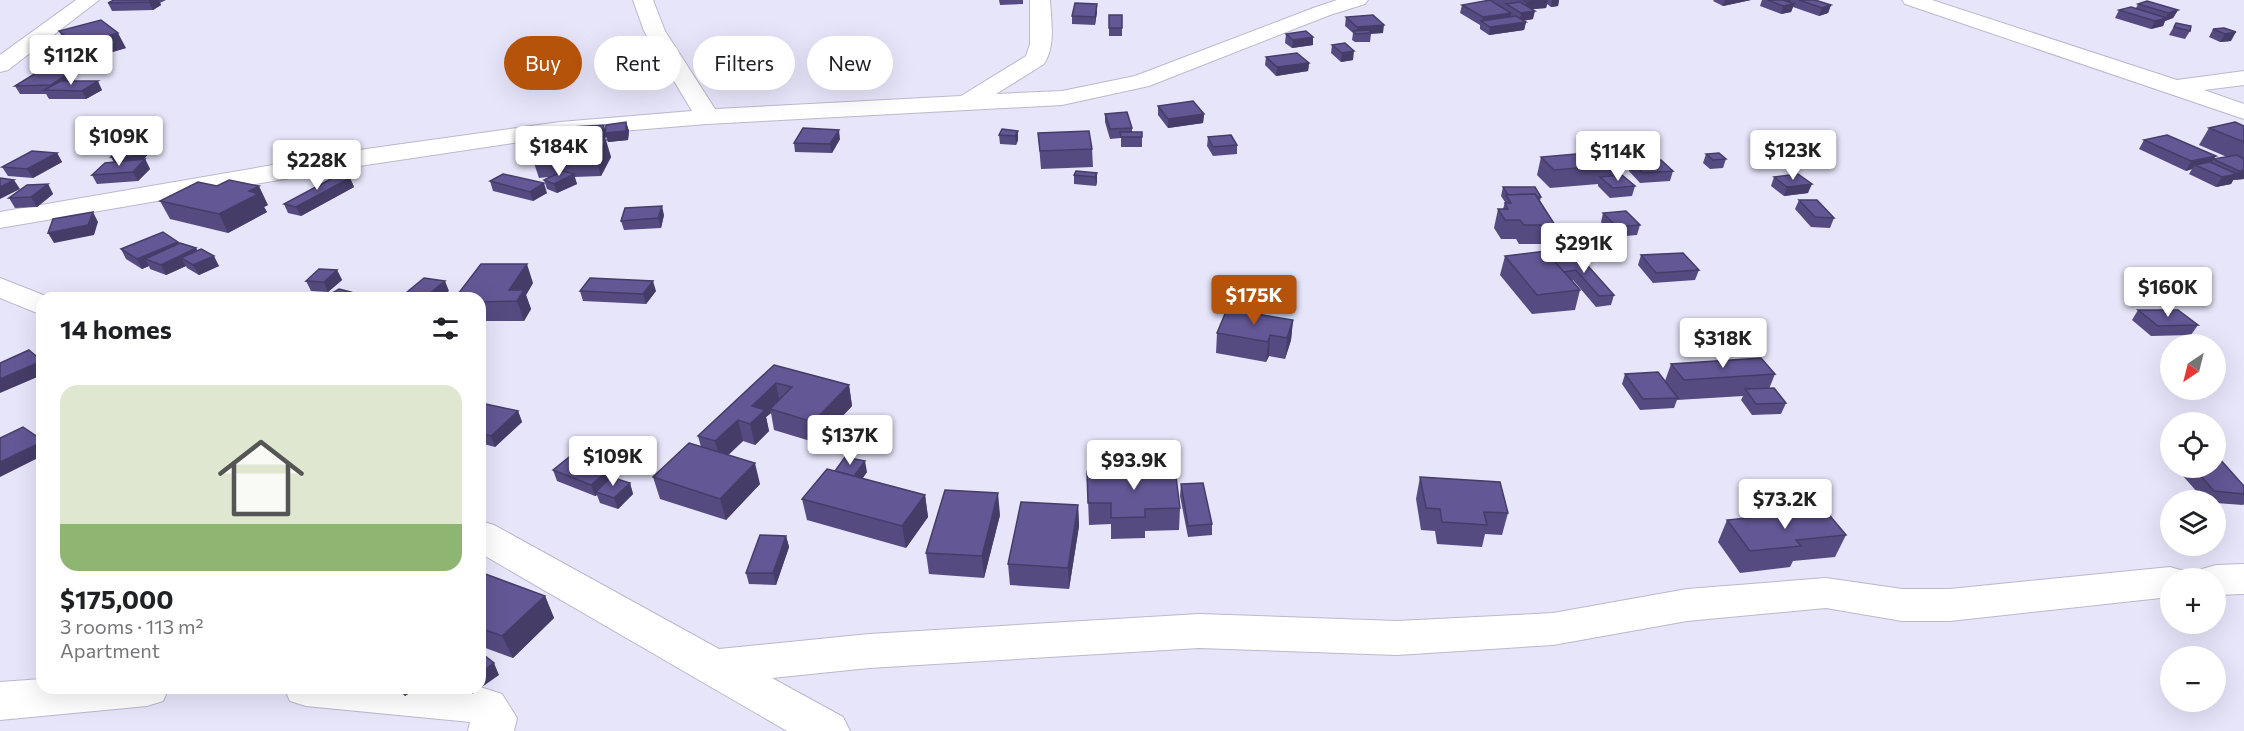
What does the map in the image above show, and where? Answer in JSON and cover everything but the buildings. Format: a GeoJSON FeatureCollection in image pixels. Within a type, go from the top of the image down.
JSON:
{"type":"FeatureCollection","features":[{"type":"Feature","properties":{"kind":"street"},"geometry":{"type":"LineString","coordinates":[[0,65],[89,0]]}},
{"type":"Feature","properties":{"kind":"street"},"geometry":{"type":"LineString","coordinates":[[643,0],[652,27],[699,98],[707,117]]}},
{"type":"Feature","properties":{"kind":"street"},"geometry":{"type":"LineString","coordinates":[[963,105],[1036,59],[1041,44],[1040,0]]}},
{"type":"Feature","properties":{"kind":"street"},"geometry":{"type":"LineString","coordinates":[[0,220],[377,155],[560,129],[707,117],[1062,98],[1141,81],[1323,11],[1358,0]]}},
{"type":"Feature","properties":{"kind":"street"},"geometry":{"type":"LineString","coordinates":[[1912,0],[2244,112]]}},
{"type":"Feature","properties":{"kind":"street"},"geometry":{"type":"LineString","coordinates":[[2175,87],[2244,78]]}},
{"type":"Feature","properties":{"kind":"street"},"geometry":{"type":"LineString","coordinates":[[0,287],[36,303]]}},
{"type":"Feature","properties":{"kind":"street"},"geometry":{"type":"LineString","coordinates":[[486,538],[827,731]]}},
{"type":"Feature","properties":{"kind":"street"},"geometry":{"type":"LineString","coordinates":[[2226,580],[2244,579]]}},
{"type":"Feature","properties":{"kind":"street"},"geometry":{"type":"LineString","coordinates":[[711,667],[868,651],[1199,631],[1397,638],[1553,629],[1687,605],[1826,593],[1902,605],[1950,605],[2160,583]]}},
{"type":"Feature","properties":{"kind":"street"},"geometry":{"type":"LineString","coordinates":[[0,701],[79,694]]}},
{"type":"Feature","properties":{"kind":"street"},"geometry":{"type":"LineString","coordinates":[[372,694],[470,703],[486,707],[494,718],[491,731]]}}]}
